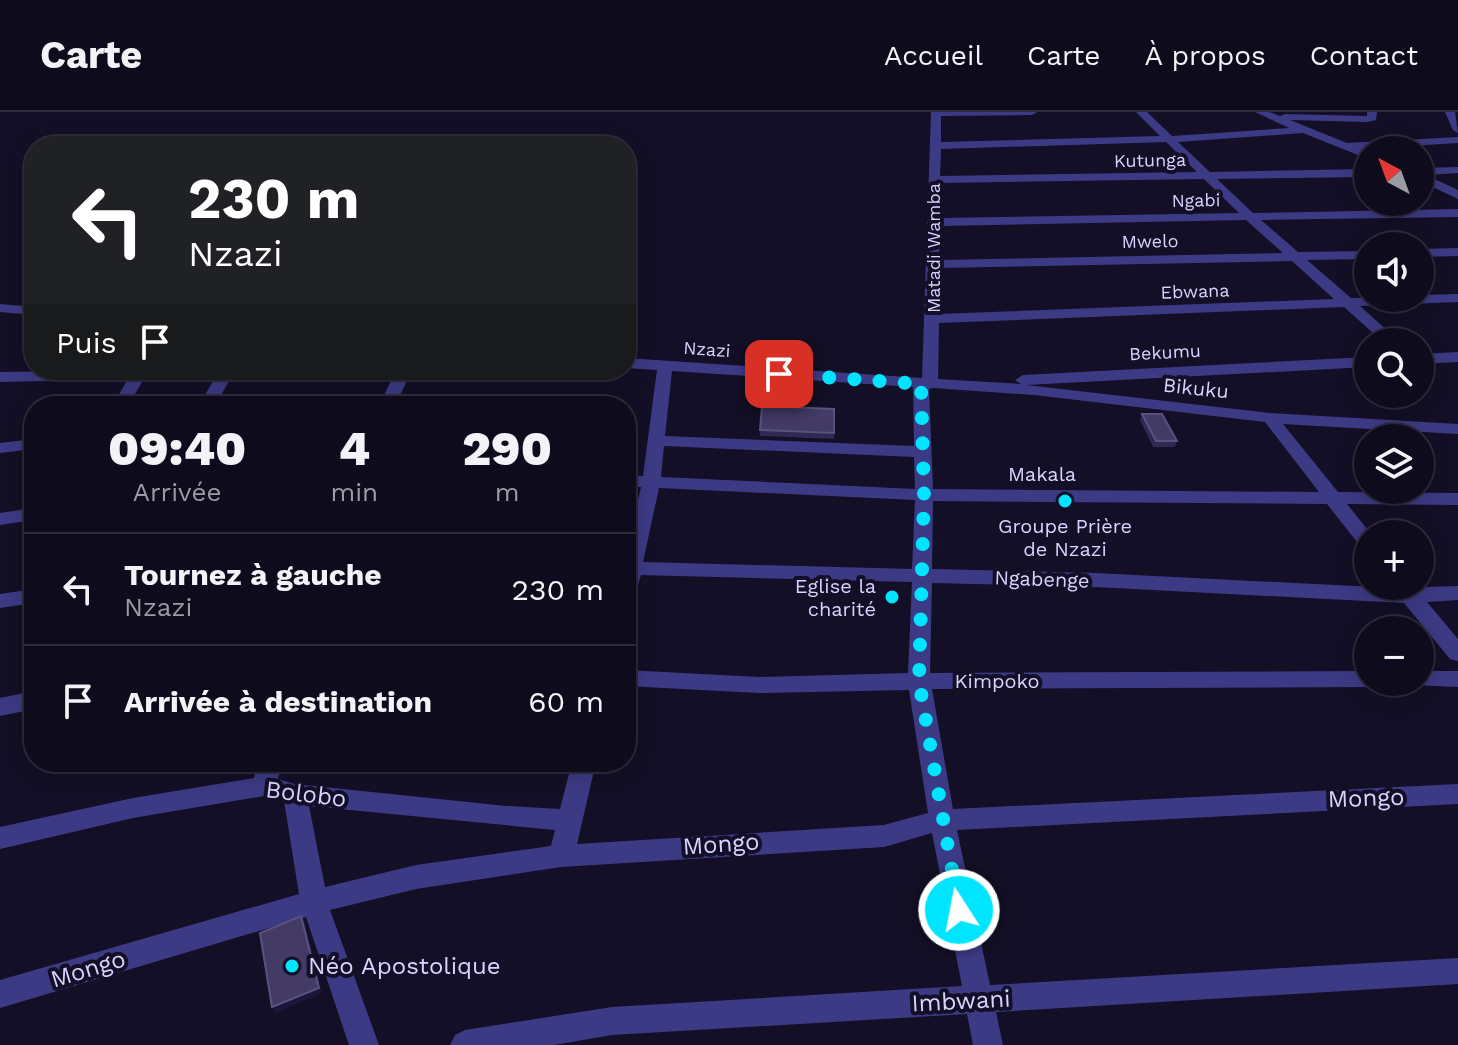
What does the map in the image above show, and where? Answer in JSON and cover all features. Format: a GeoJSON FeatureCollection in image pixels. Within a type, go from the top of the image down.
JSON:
{"type":"FeatureCollection","features":[{"type":"Feature","properties":{"kind":"street"},"geometry":{"type":"LineString","coordinates":[[936,113],[1032,112]]}},
{"type":"Feature","properties":{"kind":"street"},"geometry":{"type":"LineString","coordinates":[[1141,112],[1250,217],[1377,328]]}},
{"type":"Feature","properties":{"kind":"street"},"geometry":{"type":"LineString","coordinates":[[1260,112],[1354,151]]}},
{"type":"Feature","properties":{"kind":"street"},"geometry":{"type":"LineString","coordinates":[[1273,117],[1314,114],[1370,119],[1372,112]]}},
{"type":"Feature","properties":{"kind":"street"},"geometry":{"type":"LineString","coordinates":[[1450,112],[1458,130]]}},
{"type":"Feature","properties":{"kind":"street","name":"Matadi Wamba"},"geometry":{"type":"LineString","coordinates":[[936,113],[933,319],[921,452],[924,495],[919,681],[976,1000],[988,1045]]}},
{"type":"Feature","properties":{"kind":"street"},"geometry":{"type":"LineString","coordinates":[[935,146],[1169,139],[1304,130]]}},
{"type":"Feature","properties":{"kind":"street"},"geometry":{"type":"LineString","coordinates":[[1345,147],[1458,140]]}},
{"type":"Feature","properties":{"kind":"street"},"geometry":{"type":"LineString","coordinates":[[1434,173],[1458,170]]}},
{"type":"Feature","properties":{"kind":"street","name":"Kutunga"},"geometry":{"type":"LineString","coordinates":[[933,180],[1354,173]]}},
{"type":"Feature","properties":{"kind":"street"},"geometry":{"type":"LineString","coordinates":[[1434,182],[1458,195]]}},
{"type":"Feature","properties":{"kind":"street","name":"Ngabi"},"geometry":{"type":"LineString","coordinates":[[934,222],[1458,213]]}},
{"type":"Feature","properties":{"kind":"street"},"geometry":{"type":"LineString","coordinates":[[1434,253],[1458,252]]}},
{"type":"Feature","properties":{"kind":"street","name":"Mwelo"},"geometry":{"type":"LineString","coordinates":[[933,264],[1354,255]]}},
{"type":"Feature","properties":{"kind":"street","name":"Ebwana"},"geometry":{"type":"LineString","coordinates":[[933,319],[1458,298]]}},
{"type":"Feature","properties":{"kind":"street"},"geometry":{"type":"LineString","coordinates":[[0,308],[24,310]]}},
{"type":"Feature","properties":{"kind":"street"},"geometry":{"type":"LineString","coordinates":[[1434,358],[1458,357]]}},
{"type":"Feature","properties":{"kind":"street","name":"Bekumu"},"geometry":{"type":"LineString","coordinates":[[963,385],[1354,363]]}},
{"type":"Feature","properties":{"kind":"street","name":"Nzazi"},"geometry":{"type":"LineString","coordinates":[[636,364],[925,384]]}},
{"type":"Feature","properties":{"kind":"street"},"geometry":{"type":"LineString","coordinates":[[636,541],[651,482],[665,367]]}},
{"type":"Feature","properties":{"kind":"street"},"geometry":{"type":"LineString","coordinates":[[0,377],[24,376]]}},
{"type":"Feature","properties":{"kind":"street","name":"Bikuku"},"geometry":{"type":"LineString","coordinates":[[925,384],[963,385],[1270,418],[1458,429]]}},
{"type":"Feature","properties":{"kind":"street"},"geometry":{"type":"LineString","coordinates":[[1270,418],[1354,525]]}},
{"type":"Feature","properties":{"kind":"street"},"geometry":{"type":"LineString","coordinates":[[657,441],[921,452]]}},
{"type":"Feature","properties":{"kind":"street"},"geometry":{"type":"LineString","coordinates":[[0,448],[24,445]]}},
{"type":"Feature","properties":{"kind":"street","name":"Makala"},"geometry":{"type":"LineString","coordinates":[[636,481],[924,495],[1458,499]]}},
{"type":"Feature","properties":{"kind":"street"},"geometry":{"type":"LineString","coordinates":[[0,519],[24,515]]}},
{"type":"Feature","properties":{"kind":"street","name":"Ngabenge"},"geometry":{"type":"LineString","coordinates":[[636,568],[1354,589]]}},
{"type":"Feature","properties":{"kind":"street","name":"Ngabenge"},"geometry":{"type":"LineString","coordinates":[[1434,592],[1458,593]]}},
{"type":"Feature","properties":{"kind":"street"},"geometry":{"type":"LineString","coordinates":[[0,601],[24,597]]}},
{"type":"Feature","properties":{"kind":"street"},"geometry":{"type":"LineString","coordinates":[[1413,600],[1458,653]]}},
{"type":"Feature","properties":{"kind":"street","name":"Kimpoko"},"geometry":{"type":"LineString","coordinates":[[636,679],[759,685],[919,681],[1354,679]]}},
{"type":"Feature","properties":{"kind":"street"},"geometry":{"type":"LineString","coordinates":[[1434,679],[1458,679]]}},
{"type":"Feature","properties":{"kind":"street"},"geometry":{"type":"LineString","coordinates":[[0,707],[24,702]]}},
{"type":"Feature","properties":{"kind":"street"},"geometry":{"type":"LineString","coordinates":[[561,856],[581,772]]}},
{"type":"Feature","properties":{"kind":"street","name":"Bolobo"},"geometry":{"type":"LineString","coordinates":[[0,838],[267,774],[295,794],[506,817],[568,820]]}},
{"type":"Feature","properties":{"kind":"street"},"geometry":{"type":"LineString","coordinates":[[295,794],[314,902],[364,1045]]}},
{"type":"Feature","properties":{"kind":"street","name":"Mongo"},"geometry":{"type":"LineString","coordinates":[[0,994],[314,902],[416,877],[561,856],[884,836],[942,820],[1458,794]]}},
{"type":"Feature","properties":{"kind":"street","name":"Imbwani"},"geometry":{"type":"LineString","coordinates":[[465,1045],[612,1021],[1458,971]]}},
{"type":"Feature","properties":{"kind":"building"},"geometry":{"type":"Polygon","coordinates":[[[762,406],[834,409],[834,433],[760,430],[762,406]]]}},
{"type":"Feature","properties":{"kind":"building"},"geometry":{"type":"Polygon","coordinates":[[[1142,414],[1162,414],[1177,441],[1156,441],[1142,414]]]}},
{"type":"Feature","properties":{"kind":"building","name":"Néo Apostolique"},"geometry":{"type":"Polygon","coordinates":[[[301,916],[319,988],[272,1007],[260,933],[301,916]]]}},
{"type":"Feature","properties":{"kind":"place","name":"Groupe Prière de Nzazi"},"geometry":{"type":"Point","coordinates":[1065,501]}},
{"type":"Feature","properties":{"kind":"place","name":"Eglise la charité"},"geometry":{"type":"Point","coordinates":[892,597]}},
{"type":"Feature","properties":{"kind":"place","name":"Néo Apostolique"},"geometry":{"type":"Point","coordinates":[292,966]}},
{"type":"Feature","properties":{"kind":"route"},"geometry":{"type":"LineString","coordinates":[[779,374],[921,384],[924,495],[919,681],[959,910]]}}]}
